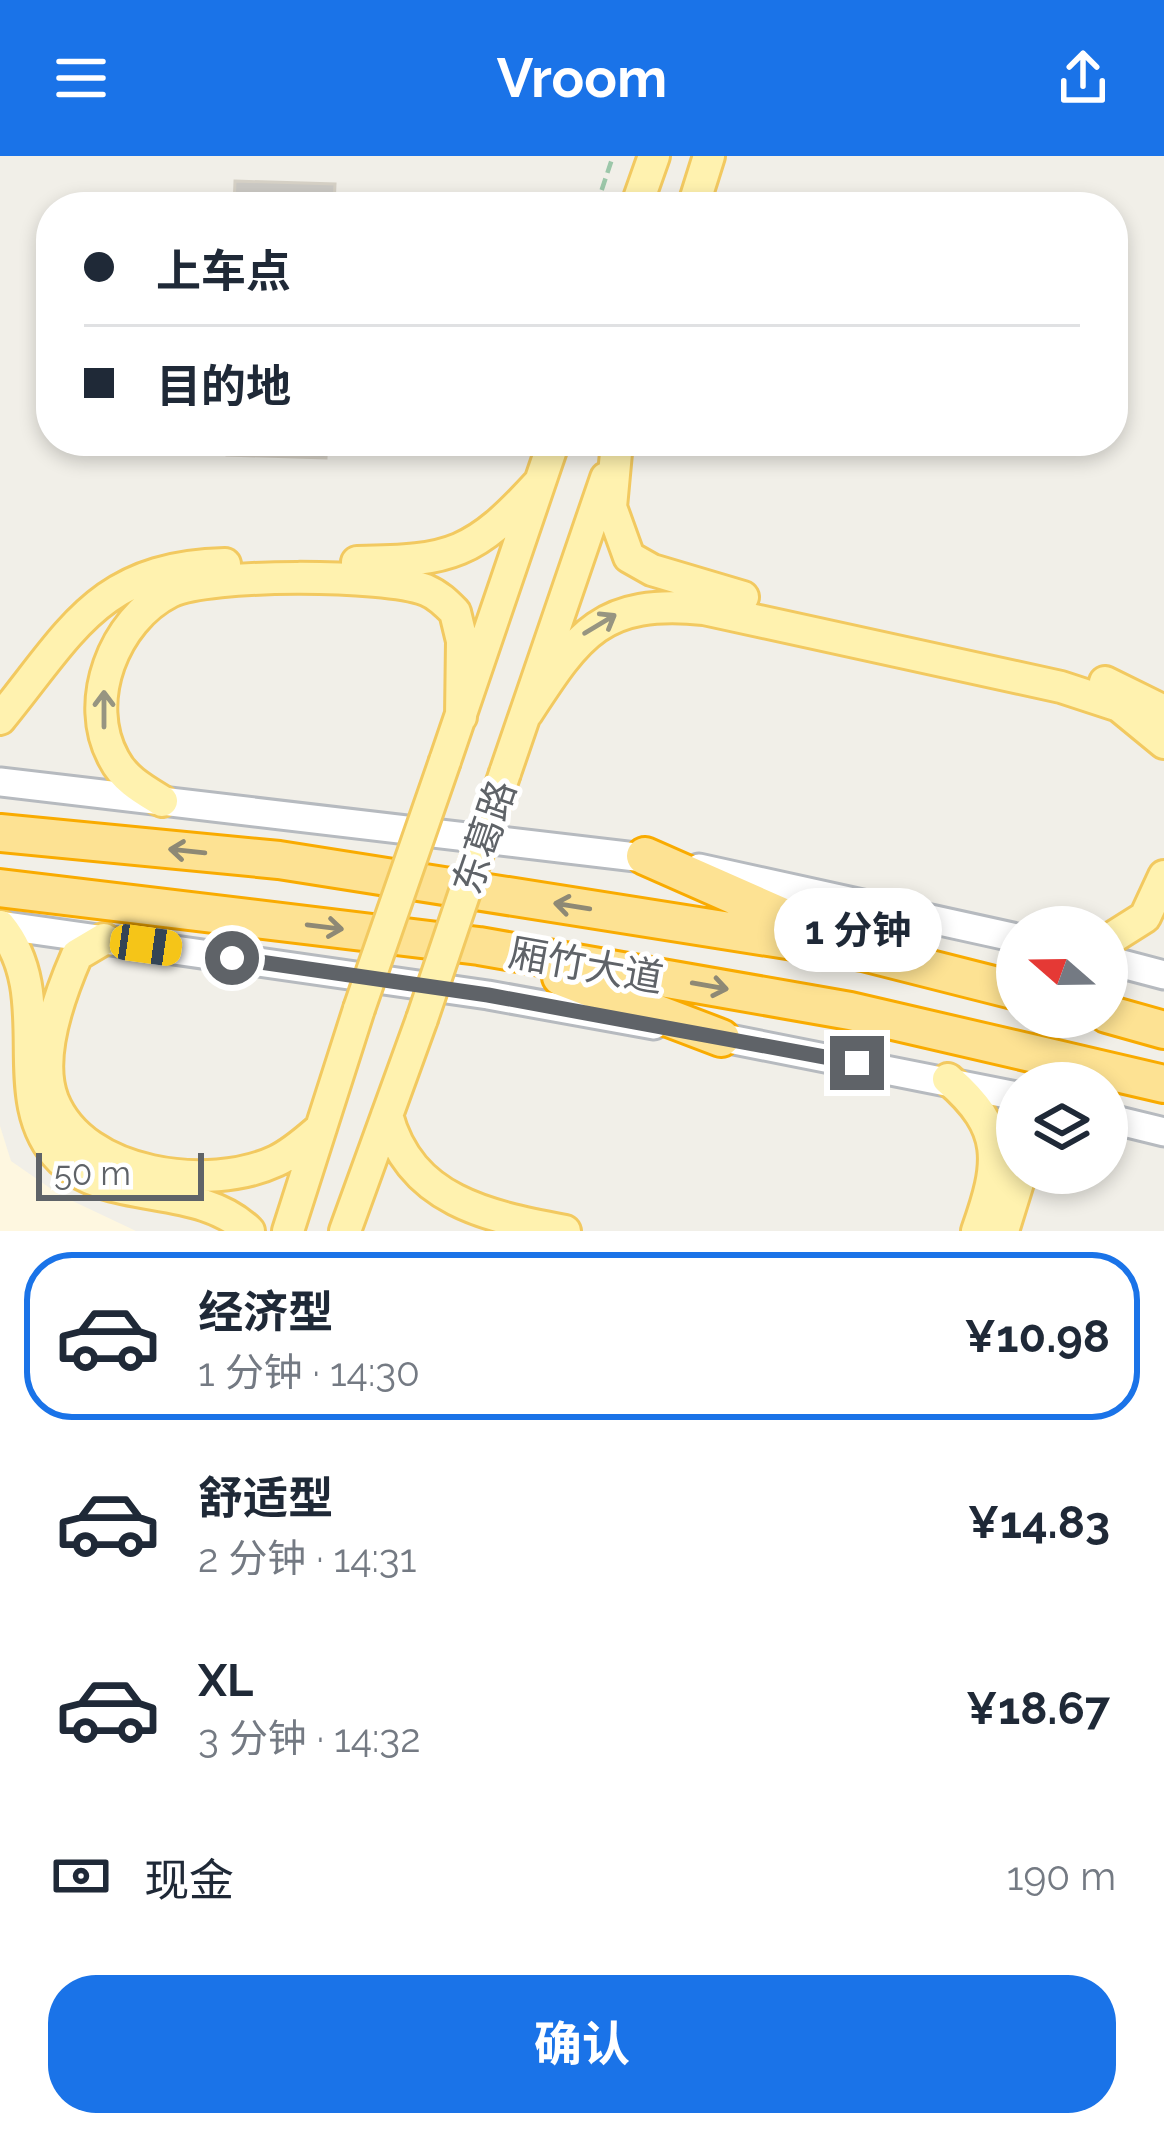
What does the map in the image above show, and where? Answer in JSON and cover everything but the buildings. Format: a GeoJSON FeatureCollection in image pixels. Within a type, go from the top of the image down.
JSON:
{"type":"FeatureCollection","features":[{"type":"Feature","properties":{"kind":"highway","name":"厢竹大道"},"geometry":{"type":"LineString","coordinates":[[0,833],[279,860],[862,952],[996,986]]}},
{"type":"Feature","properties":{"kind":"highway"},"geometry":{"type":"LineString","coordinates":[[644,856],[862,952]]}},
{"type":"Feature","properties":{"kind":"highway","name":"厢竹大道"},"geometry":{"type":"LineString","coordinates":[[0,888],[478,946],[850,1011],[1164,1084]]}},
{"type":"Feature","properties":{"kind":"highway"},"geometry":{"type":"LineString","coordinates":[[478,946],[721,1038]]}},
{"type":"Feature","properties":{"kind":"highway"},"geometry":{"type":"LineString","coordinates":[[1128,1020],[1164,1030]]}},
{"type":"Feature","properties":{"kind":"main road"},"geometry":{"type":"LineString","coordinates":[[641,192],[654,156]]}},
{"type":"Feature","properties":{"kind":"main road"},"geometry":{"type":"LineString","coordinates":[[698,192],[709,156]]}},
{"type":"Feature","properties":{"kind":"main road","name":"东葛路"},"geometry":{"type":"LineString","coordinates":[[288,1231],[549,456]]}},
{"type":"Feature","properties":{"kind":"main road","name":"东葛路"},"geometry":{"type":"LineString","coordinates":[[344,1231],[422,1019],[613,456]]}},
{"type":"Feature","properties":{"kind":"main road"},"geometry":{"type":"LineString","coordinates":[[616,456],[611,507],[619,537],[628,557],[652,570],[711,590],[1100,680],[1164,711]]}},
{"type":"Feature","properties":{"kind":"main road"},"geometry":{"type":"LineString","coordinates":[[0,719],[81,617],[108,594],[148,575],[196,565],[443,558],[499,527],[539,483]]}},
{"type":"Feature","properties":{"kind":"main road"},"geometry":{"type":"LineString","coordinates":[[162,801],[134,783],[114,760],[102,697],[119,638],[135,618],[172,590],[210,582],[349,579],[423,589],[455,612],[462,640],[461,717]]}},
{"type":"Feature","properties":{"kind":"main road"},"geometry":{"type":"LineString","coordinates":[[527,713],[590,626],[626,610],[661,605],[704,609],[1061,688],[1119,706],[1164,743]]}},
{"type":"Feature","properties":{"kind":"main road"},"geometry":{"type":"LineString","coordinates":[[0,782],[534,848],[644,856],[996,933]]}},
{"type":"Feature","properties":{"kind":"main road"},"geometry":{"type":"LineString","coordinates":[[1128,928],[1145,917],[1164,876]]}},
{"type":"Feature","properties":{"kind":"main road"},"geometry":{"type":"LineString","coordinates":[[0,926],[488,995],[996,1091]]}},
{"type":"Feature","properties":{"kind":"main road"},"geometry":{"type":"LineString","coordinates":[[0,926],[21,954],[30,990],[26,1080],[31,1102],[40,1131],[61,1160],[88,1175],[210,1207],[249,1231]]}},
{"type":"Feature","properties":{"kind":"main road"},"geometry":{"type":"LineString","coordinates":[[104,939],[77,955],[53,1028],[50,1059],[52,1098],[98,1149],[149,1172],[244,1172],[275,1162],[321,1128]]}},
{"type":"Feature","properties":{"kind":"main road"},"geometry":{"type":"LineString","coordinates":[[1128,966],[1164,976]]}},
{"type":"Feature","properties":{"kind":"main road"},"geometry":{"type":"LineString","coordinates":[[949,1079],[973,1100],[995,1142],[996,1166],[977,1231]]}},
{"type":"Feature","properties":{"kind":"main road"},"geometry":{"type":"LineString","coordinates":[[387,1115],[396,1150],[442,1192],[502,1219],[565,1231]]}},
{"type":"Feature","properties":{"kind":"main road"},"geometry":{"type":"LineString","coordinates":[[1128,1123],[1164,1132]]}},
{"type":"Feature","properties":{"kind":"main road"},"geometry":{"type":"LineString","coordinates":[[1003,1231],[1015,1194]]}},
{"type":"Feature","properties":{"kind":"path"},"geometry":{"type":"LineString","coordinates":[[601,192],[614,156]]}},
{"type":"Feature","properties":{"kind":"shaded area"},"geometry":{"type":"Polygon","coordinates":[[[0,1126],[11,1161],[60,1195],[136,1231],[0,1231],[0,1126]]]}},
{"type":"Feature","properties":{"kind":"route"},"geometry":{"type":"LineString","coordinates":[[232,958],[488,995],[857,1063]]}}]}
